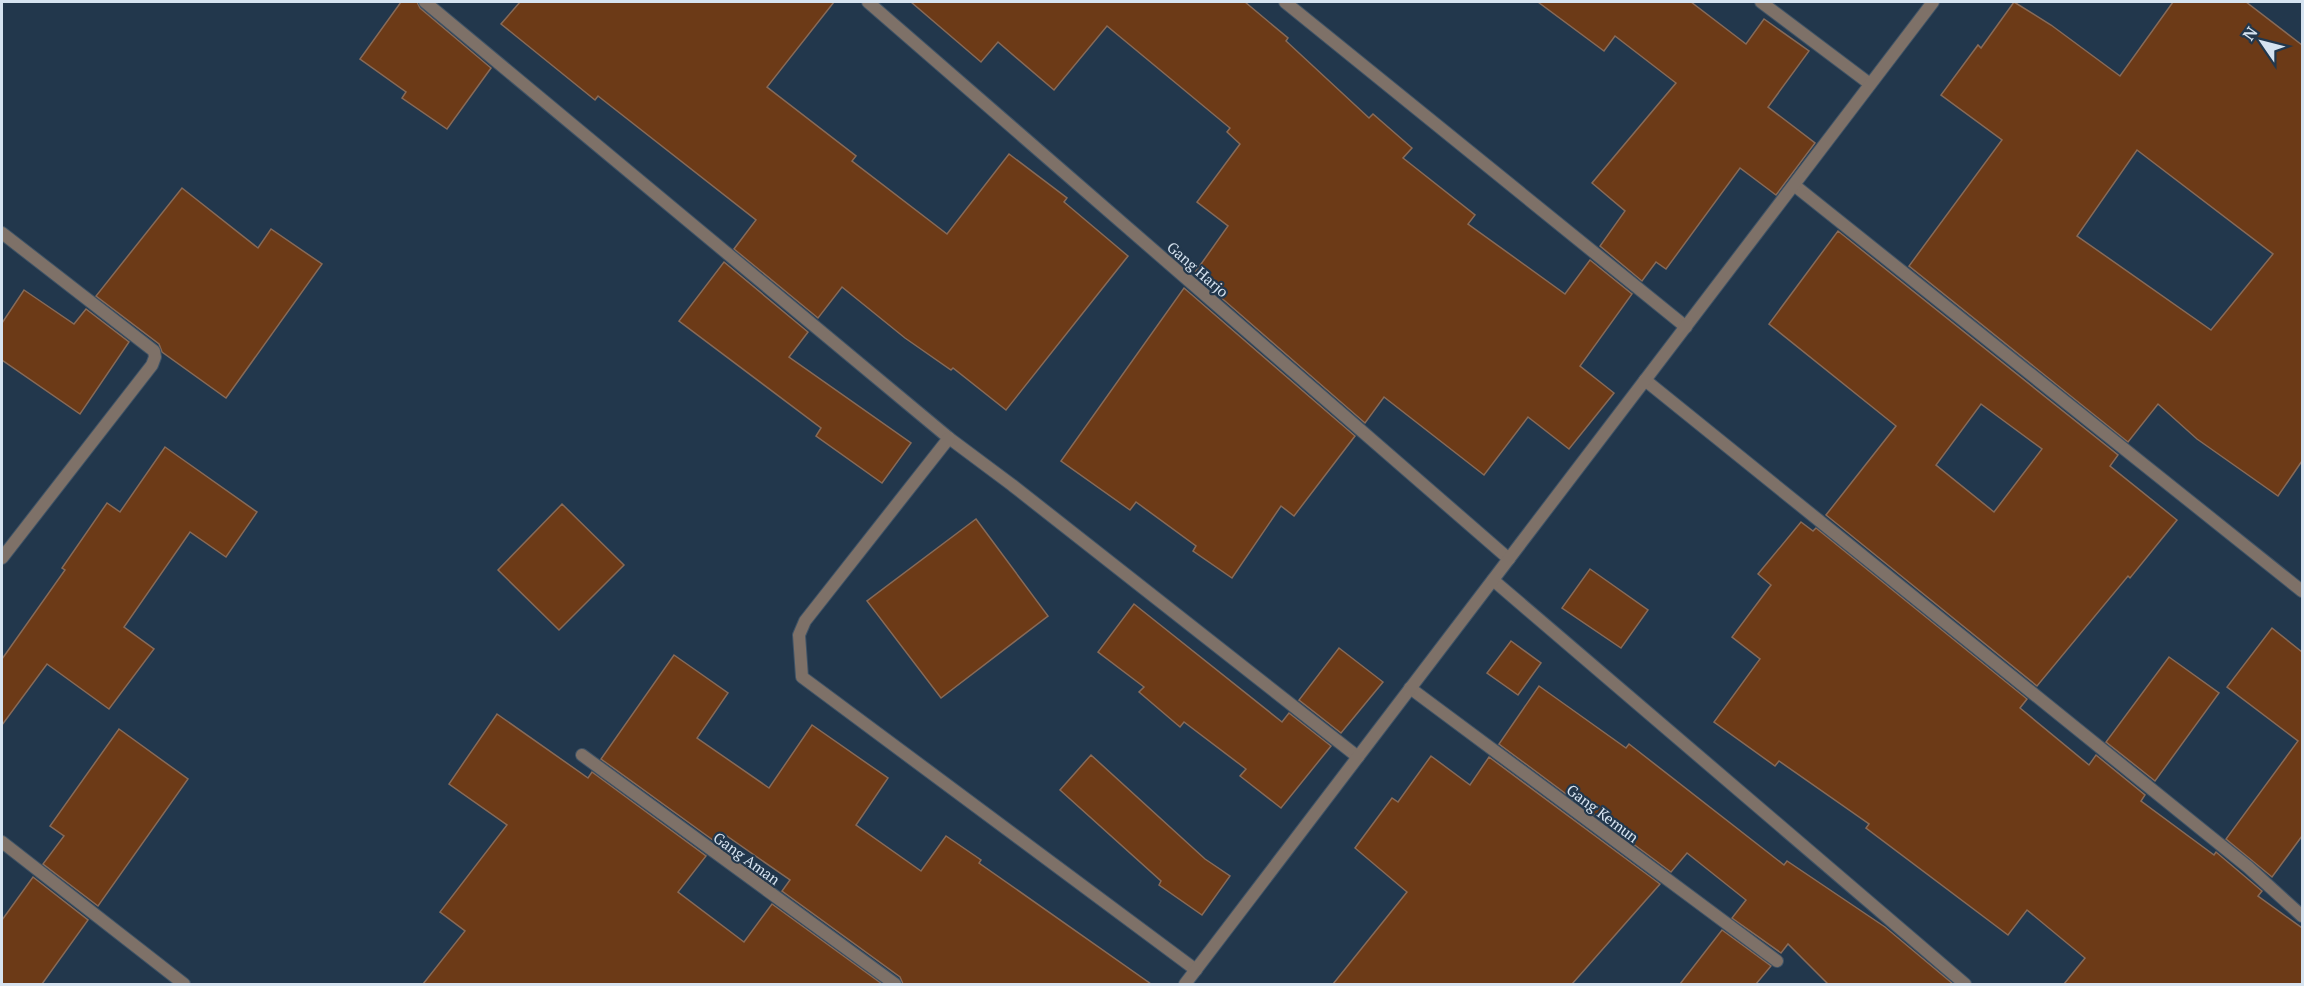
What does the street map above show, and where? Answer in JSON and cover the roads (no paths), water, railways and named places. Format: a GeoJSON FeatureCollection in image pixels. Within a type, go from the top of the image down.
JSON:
{"type":"FeatureCollection","features":[{"type":"Feature","properties":{"kind":"street"},"geometry":{"type":"LineString","coordinates":[[425,2],[949,438],[1358,757]]}},
{"type":"Feature","properties":{"kind":"street","name":"Gang Harjo"},"geometry":{"type":"LineString","coordinates":[[868,2],[1509,559]]}},
{"type":"Feature","properties":{"kind":"street"},"geometry":{"type":"LineString","coordinates":[[1285,2],[1686,327]]}},
{"type":"Feature","properties":{"kind":"street"},"geometry":{"type":"LineString","coordinates":[[1761,2],[1870,84]]}},
{"type":"Feature","properties":{"kind":"street"},"geometry":{"type":"LineString","coordinates":[[1185,984],[1933,2]]}},
{"type":"Feature","properties":{"kind":"street"},"geometry":{"type":"LineString","coordinates":[[1794,184],[2302,591]]}},
{"type":"Feature","properties":{"kind":"street"},"geometry":{"type":"LineString","coordinates":[[2,233],[154,351],[155,357],[152,365],[2,558]]}},
{"type":"Feature","properties":{"kind":"street"},"geometry":{"type":"LineString","coordinates":[[1645,380],[2248,867],[2302,916]]}},
{"type":"Feature","properties":{"kind":"street"},"geometry":{"type":"LineString","coordinates":[[949,438],[805,621],[799,635],[802,677],[1196,970]]}},
{"type":"Feature","properties":{"kind":"street"},"geometry":{"type":"LineString","coordinates":[[1493,580],[1965,984]]}},
{"type":"Feature","properties":{"kind":"street","name":"Gang Kemun"},"geometry":{"type":"LineString","coordinates":[[1410,688],[1777,961]]}},
{"type":"Feature","properties":{"kind":"street","name":"Gang Aman"},"geometry":{"type":"LineString","coordinates":[[582,755],[895,984]]}},
{"type":"Feature","properties":{"kind":"street"},"geometry":{"type":"LineString","coordinates":[[2,842],[184,984]]}}]}
